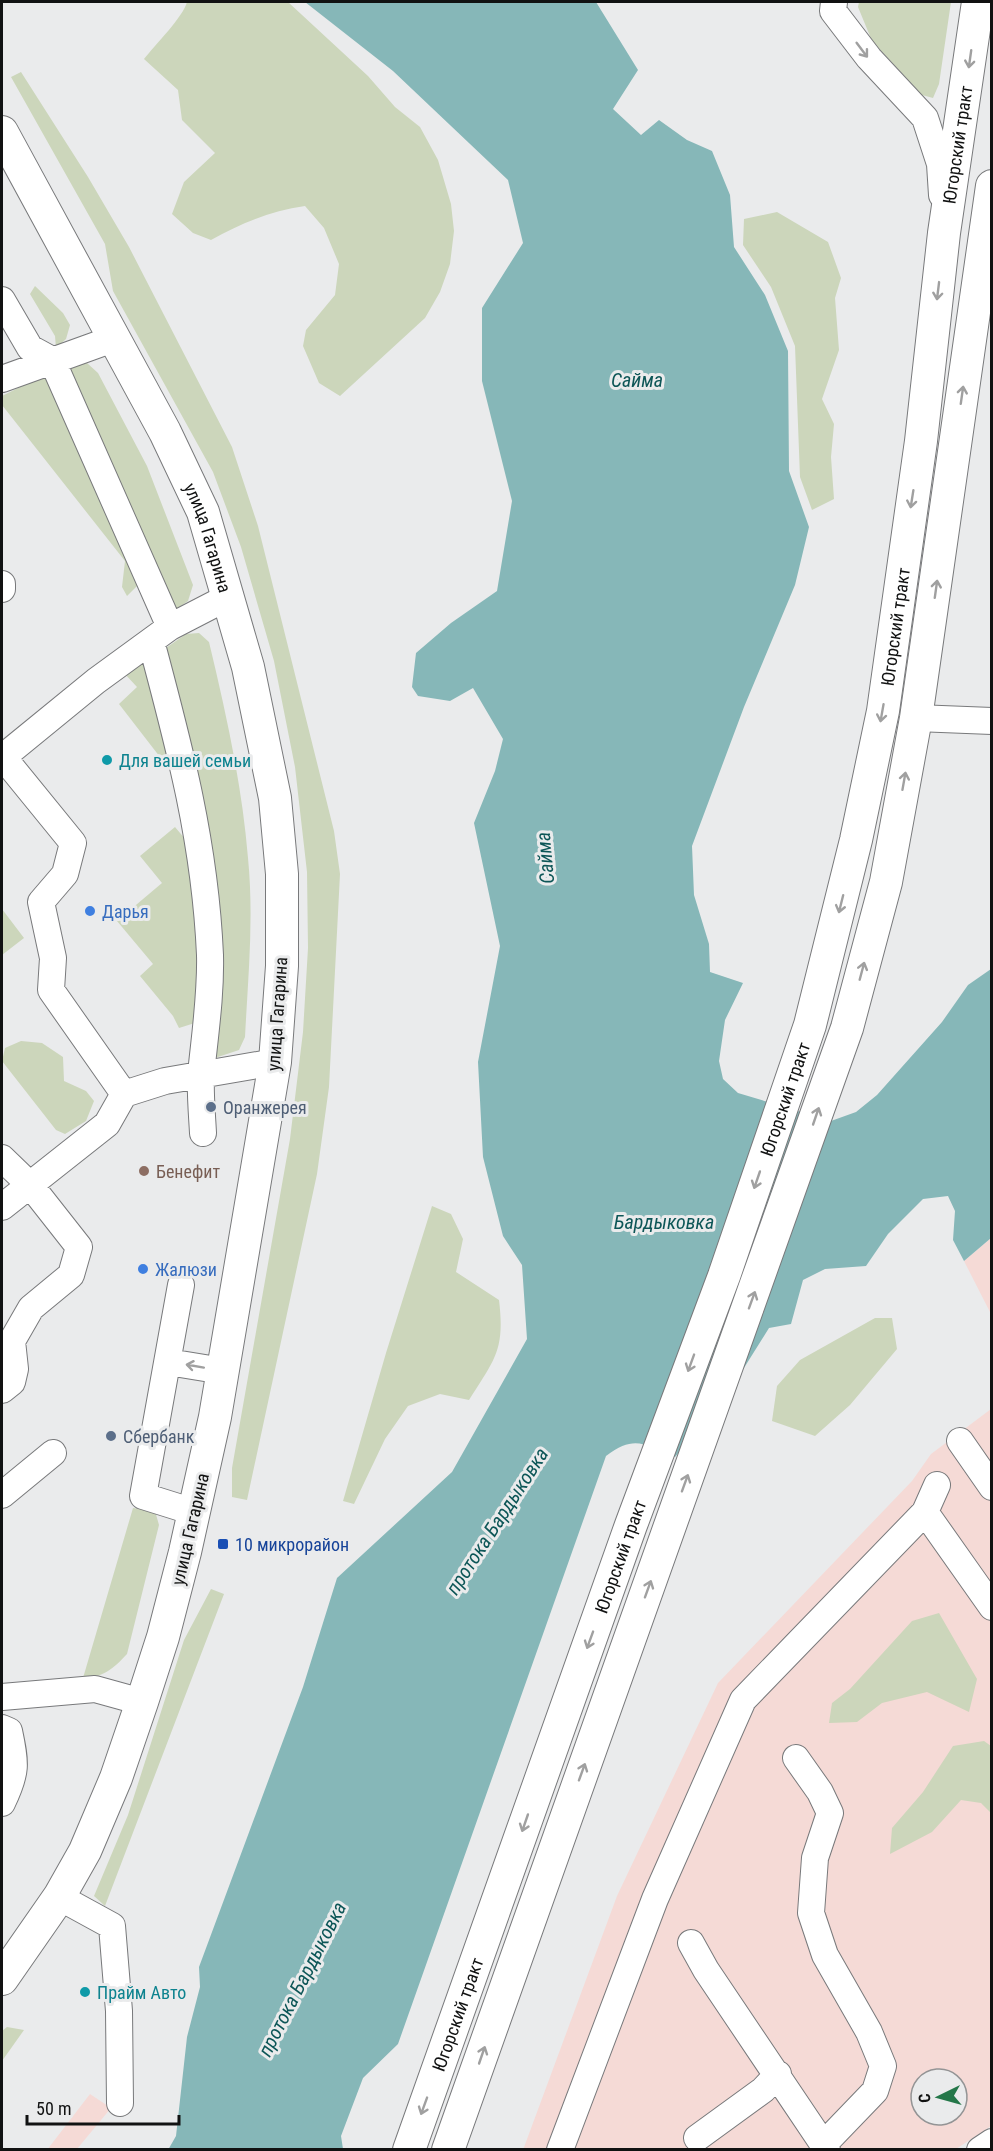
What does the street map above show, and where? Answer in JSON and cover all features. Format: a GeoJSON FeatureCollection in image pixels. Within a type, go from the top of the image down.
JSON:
{"type":"FeatureCollection","features":[{"type":"Feature","properties":{"kind":"main road","name":"Югорский тракт"},"geometry":{"type":"LineString","coordinates":[[409,2150],[631,1525],[724,1276],[810,1025],[856,840],[883,711],[921,441],[944,233],[978,2]]}},
{"type":"Feature","properties":{"kind":"main road","name":"улица Гагарина"},"geometry":{"type":"LineString","coordinates":[[2,132],[165,432],[203,512],[230,596],[262,732],[278,831],[282,874],[282,966],[275,1062],[223,1371],[194,1512],[164,1637],[111,1789],[85,1851],[59,1897],[2,1979]]}},
{"type":"Feature","properties":{"kind":"main road","name":"Югорский тракт"},"geometry":{"type":"LineString","coordinates":[[448,2150],[847,1028],[886,882],[916,717],[992,186]]}},
{"type":"Feature","properties":{"kind":"lane"},"geometry":{"type":"LineString","coordinates":[[834,2],[833,11],[869,58],[925,118],[940,164],[944,233]]}},
{"type":"Feature","properties":{"kind":"lane"},"geometry":{"type":"LineString","coordinates":[[2,300],[30,348],[52,360],[160,634],[200,838],[210,958],[208,1024],[201,1075],[202,1133]]}},
{"type":"Feature","properties":{"kind":"lane"},"geometry":{"type":"LineString","coordinates":[[2,379],[113,339]]}},
{"type":"Feature","properties":{"kind":"lane"},"geometry":{"type":"LineString","coordinates":[[124,1094],[51,990],[53,957],[41,902],[65,874],[73,843],[3,757],[96,681],[160,634],[230,596]]}},
{"type":"Feature","properties":{"kind":"lane"},"geometry":{"type":"LineString","coordinates":[[916,717],[992,721]]}},
{"type":"Feature","properties":{"kind":"lane"},"geometry":{"type":"LineString","coordinates":[[2,1207],[107,1124],[124,1094],[165,1081],[275,1062]]}},
{"type":"Feature","properties":{"kind":"lane"},"geometry":{"type":"LineString","coordinates":[[2,1158],[31,1186],[79,1247],[71,1275],[31,1308],[12,1341],[15,1369],[12,1382],[2,1390]]}},
{"type":"Feature","properties":{"kind":"lane"},"geometry":{"type":"LineString","coordinates":[[181,1285],[143,1496],[194,1512]]}},
{"type":"Feature","properties":{"kind":"lane"},"geometry":{"type":"LineString","coordinates":[[168,1362],[223,1371]]}},
{"type":"Feature","properties":{"kind":"lane"},"geometry":{"type":"LineString","coordinates":[[960,1441],[992,1487]]}},
{"type":"Feature","properties":{"kind":"lane"},"geometry":{"type":"LineString","coordinates":[[2,1495],[53,1453]]}},
{"type":"Feature","properties":{"kind":"lane"},"geometry":{"type":"LineString","coordinates":[[560,2150],[655,1899],[743,1700],[925,1512],[937,1485]]}},
{"type":"Feature","properties":{"kind":"lane"},"geometry":{"type":"LineString","coordinates":[[925,1512],[992,1607]]}},
{"type":"Feature","properties":{"kind":"lane"},"geometry":{"type":"LineString","coordinates":[[2,1681],[28,1697]]}},
{"type":"Feature","properties":{"kind":"lane"},"geometry":{"type":"LineString","coordinates":[[2,1697],[28,1697],[95,1689],[142,1701]]}},
{"type":"Feature","properties":{"kind":"lane"},"geometry":{"type":"LineString","coordinates":[[2,1728],[9,1731],[14,1754],[14,1778],[2,1803]]}},
{"type":"Feature","properties":{"kind":"lane"},"geometry":{"type":"LineString","coordinates":[[691,1943],[826,2146],[875,2091],[883,2066],[868,2032],[825,1955],[812,1913],[815,1858],[830,1813],[820,1792],[796,1758]]}},
{"type":"Feature","properties":{"kind":"lane"},"geometry":{"type":"LineString","coordinates":[[59,1897],[112,1926],[119,2011],[120,2103]]}},
{"type":"Feature","properties":{"kind":"lane"},"geometry":{"type":"LineString","coordinates":[[697,2138],[763,2090],[777,2074]]}},
{"type":"Feature","properties":{"kind":"lane"},"geometry":{"type":"LineString","coordinates":[[980,2150],[992,2142]]}},
{"type":"Feature","properties":{"kind":"shaded area"},"geometry":{"type":"Polygon","coordinates":[[[991,1238],[991,1314],[964,1261],[991,1238]]]}},
{"type":"Feature","properties":{"kind":"shaded area"},"geometry":{"type":"Polygon","coordinates":[[[991,1409],[991,2126],[956,2149],[523,2150],[617,1896],[718,1683],[912,1481],[931,1454],[991,1409]]]}},
{"type":"Feature","properties":{"kind":"shaded area"},"geometry":{"type":"Polygon","coordinates":[[[90,2094],[111,2108],[77,2149],[47,2150],[90,2094]]]}},
{"type":"Feature","properties":{"kind":"green space"},"geometry":{"type":"Polygon","coordinates":[[[187,2],[288,2],[368,76],[395,107],[420,127],[438,160],[451,204],[454,231],[450,264],[440,292],[425,318],[340,396],[319,383],[303,346],[306,330],[335,295],[339,264],[324,228],[305,206],[257,219],[211,240],[193,233],[172,214],[184,182],[215,153],[182,120],[178,90],[144,59],[175,23],[187,2]]]}},
{"type":"Feature","properties":{"kind":"green space"},"geometry":{"type":"Polygon","coordinates":[[[859,2],[951,2],[939,84],[933,98],[922,95],[872,41],[858,7],[859,2]]]}},
{"type":"Feature","properties":{"kind":"green space"},"geometry":{"type":"Polygon","coordinates":[[[21,72],[88,177],[129,247],[232,447],[258,526],[334,831],[340,874],[329,1087],[317,1174],[247,1500],[232,1497],[232,1468],[290,1139],[303,1032],[308,948],[307,872],[295,767],[274,661],[241,547],[213,472],[113,291],[105,244],[11,77],[21,72]]]}},
{"type":"Feature","properties":{"kind":"green space"},"geometry":{"type":"Polygon","coordinates":[[[777,212],[828,242],[841,278],[835,298],[839,350],[822,399],[834,424],[831,457],[834,499],[812,510],[800,477],[795,346],[771,287],[743,245],[744,219],[777,212]]]}},
{"type":"Feature","properties":{"kind":"green space"},"geometry":{"type":"Polygon","coordinates":[[[35,286],[63,313],[70,325],[66,339],[56,348],[55,336],[30,294],[35,286]]]}},
{"type":"Feature","properties":{"kind":"green space"},"geometry":{"type":"Polygon","coordinates":[[[87,363],[98,373],[147,466],[193,585],[188,601],[174,611],[64,368],[72,364],[87,363]]]}},
{"type":"Feature","properties":{"kind":"green space"},"geometry":{"type":"Polygon","coordinates":[[[46,374],[141,582],[127,596],[122,587],[125,561],[2,405],[2,396],[46,374]]]}},
{"type":"Feature","properties":{"kind":"green space"},"geometry":{"type":"Polygon","coordinates":[[[199,633],[209,642],[233,749],[242,803],[250,880],[250,948],[245,1037],[239,1050],[212,1059],[217,1000],[163,650],[186,634],[199,633]]]}},
{"type":"Feature","properties":{"kind":"green space"},"geometry":{"type":"Polygon","coordinates":[[[148,653],[174,766],[170,770],[119,704],[137,687],[124,673],[148,653]]]}},
{"type":"Feature","properties":{"kind":"green space"},"geometry":{"type":"Polygon","coordinates":[[[175,827],[191,846],[203,952],[198,1022],[179,1028],[173,1016],[140,976],[153,964],[117,921],[162,883],[140,856],[175,827]]]}},
{"type":"Feature","properties":{"kind":"green space"},"geometry":{"type":"Polygon","coordinates":[[[2,909],[24,938],[2,955],[2,909]]]}},
{"type":"Feature","properties":{"kind":"green space"},"geometry":{"type":"Polygon","coordinates":[[[21,1041],[42,1043],[63,1057],[64,1081],[86,1091],[94,1101],[86,1121],[65,1134],[56,1130],[2,1061],[5,1048],[21,1041]]]}},
{"type":"Feature","properties":{"kind":"green space"},"geometry":{"type":"Polygon","coordinates":[[[432,1206],[451,1214],[463,1239],[456,1272],[499,1300],[500,1331],[496,1353],[492,1364],[469,1400],[440,1394],[408,1406],[385,1439],[354,1504],[343,1501],[386,1353],[432,1206]]]}},
{"type":"Feature","properties":{"kind":"green space"},"geometry":{"type":"Polygon","coordinates":[[[875,1318],[892,1318],[897,1349],[850,1405],[815,1436],[772,1421],[777,1386],[800,1360],[875,1318]]]}},
{"type":"Feature","properties":{"kind":"green space"},"geometry":{"type":"Polygon","coordinates":[[[133,1508],[155,1511],[159,1525],[127,1654],[108,1671],[90,1678],[83,1678],[133,1508]]]}},
{"type":"Feature","properties":{"kind":"green space"},"geometry":{"type":"Polygon","coordinates":[[[211,1589],[224,1594],[105,1906],[94,1896],[128,1815],[184,1640],[211,1589]]]}},
{"type":"Feature","properties":{"kind":"green space"},"geometry":{"type":"Polygon","coordinates":[[[939,1613],[977,1679],[969,1712],[927,1692],[882,1703],[857,1722],[829,1723],[832,1703],[850,1689],[912,1621],[939,1613]]]}},
{"type":"Feature","properties":{"kind":"green space"},"geometry":{"type":"Polygon","coordinates":[[[984,1741],[991,1746],[991,1813],[981,1803],[961,1800],[932,1832],[890,1854],[892,1828],[923,1792],[953,1746],[984,1741]]]}},
{"type":"Feature","properties":{"kind":"green space"},"geometry":{"type":"Polygon","coordinates":[[[7,2027],[24,2030],[2,2061],[2,2031],[7,2027]]]}},
{"type":"Feature","properties":{"kind":"water"},"geometry":{"type":"Polygon","coordinates":[[[305,2],[596,2],[638,70],[613,109],[641,135],[659,120],[687,140],[712,151],[730,195],[734,247],[765,295],[788,351],[789,471],[809,527],[795,585],[744,707],[692,846],[694,895],[709,944],[710,972],[743,983],[725,1020],[719,1061],[723,1079],[738,1093],[831,1121],[856,1112],[877,1095],[942,1022],[968,985],[991,969],[991,1238],[964,1261],[953,1240],[955,1211],[948,1196],[923,1199],[888,1234],[866,1266],[825,1269],[803,1280],[791,1324],[769,1328],[727,1395],[675,1457],[633,1443],[616,1449],[606,1456],[398,2044],[363,2078],[341,2136],[343,2149],[168,2150],[176,2136],[187,2037],[200,1987],[199,1967],[303,1687],[337,1578],[452,1472],[527,1339],[522,1265],[503,1236],[483,1157],[478,1062],[500,946],[474,823],[495,771],[503,739],[473,688],[450,701],[418,696],[412,687],[416,653],[451,623],[497,591],[512,501],[482,381],[482,308],[523,243],[508,180],[393,71],[305,2]]]}},
{"type":"Feature","properties":{"kind":"place","name":"Для вашей семьи"},"geometry":{"type":"Point","coordinates":[107,760]}},
{"type":"Feature","properties":{"kind":"place","name":"Дарья"},"geometry":{"type":"Point","coordinates":[90,911]}},
{"type":"Feature","properties":{"kind":"place","name":"Оранжерея"},"geometry":{"type":"Point","coordinates":[211,1107]}},
{"type":"Feature","properties":{"kind":"place","name":"Бенефит"},"geometry":{"type":"Point","coordinates":[144,1171]}},
{"type":"Feature","properties":{"kind":"place","name":"Жалюзи"},"geometry":{"type":"Point","coordinates":[143,1269]}},
{"type":"Feature","properties":{"kind":"place","name":"Сбербанк"},"geometry":{"type":"Point","coordinates":[111,1436]}},
{"type":"Feature","properties":{"kind":"place","name":"10 микрорайон"},"geometry":{"type":"Point","coordinates":[223,1544]}},
{"type":"Feature","properties":{"kind":"place","name":"Прайм Авто"},"geometry":{"type":"Point","coordinates":[85,1992]}},
{"type":"Feature","properties":{"kind":"water label","name":"Сайма"},"geometry":{"type":"Point","coordinates":[637,380]}},
{"type":"Feature","properties":{"kind":"water label","name":"Сайма"},"geometry":{"type":"Point","coordinates":[545,858]}},
{"type":"Feature","properties":{"kind":"water label","name":"Бардыковка"},"geometry":{"type":"Point","coordinates":[664,1222]}},
{"type":"Feature","properties":{"kind":"water label","name":"протока Бардыковка"},"geometry":{"type":"Point","coordinates":[497,1521]}},
{"type":"Feature","properties":{"kind":"water label","name":"протока Бардыковка"},"geometry":{"type":"Point","coordinates":[302,1979]}}]}
